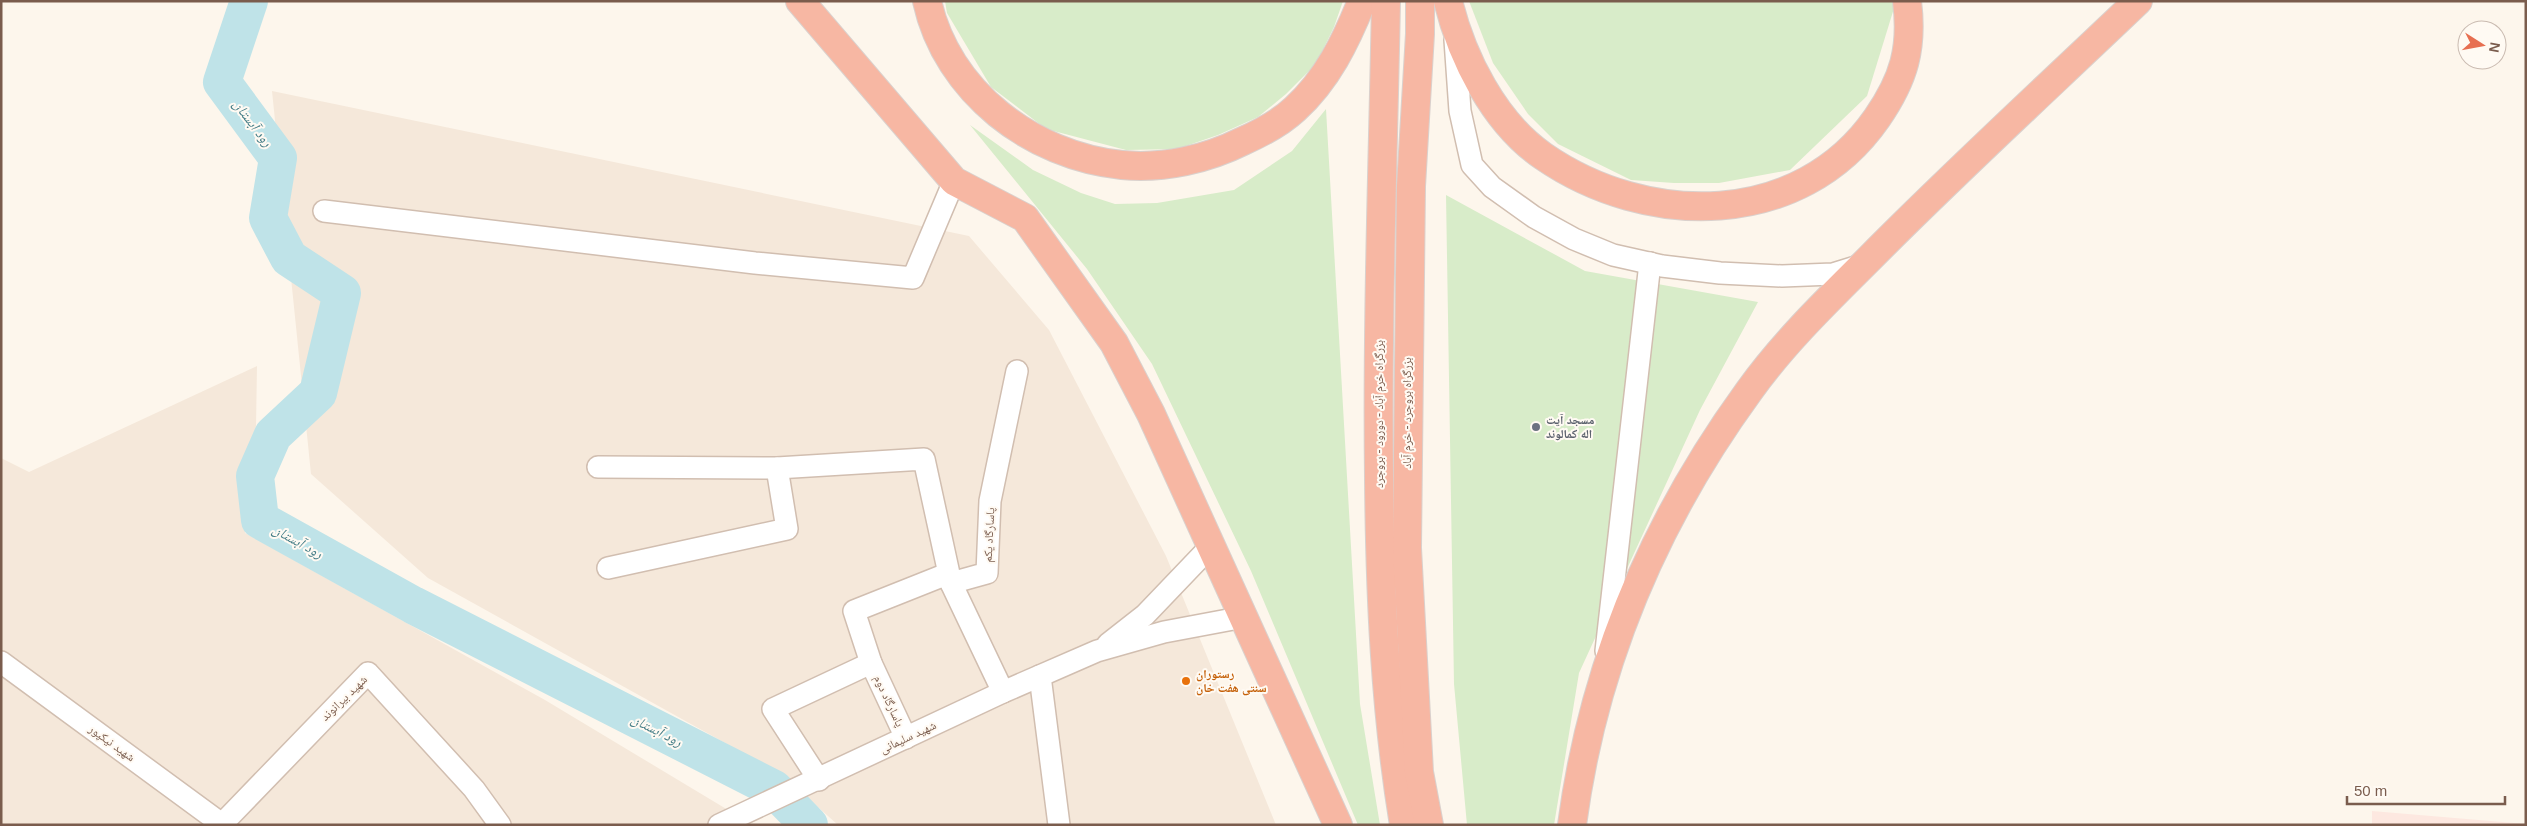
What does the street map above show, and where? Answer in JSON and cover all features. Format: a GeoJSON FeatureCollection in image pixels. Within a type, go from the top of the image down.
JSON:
{"type":"FeatureCollection","features":[{"type":"Feature","properties":{"kind":"highway"},"geometry":{"type":"LineString","coordinates":[[800,1],[954,181],[1025,218],[1070,280],[1123,361],[1151,414],[1338,825]]}},
{"type":"Feature","properties":{"kind":"highway"},"geometry":{"type":"LineString","coordinates":[[927,1],[931,20],[952,64],[977,95],[1009,124],[1042,143],[1090,160],[1124,165],[1177,163],[1219,153],[1264,131],[1295,109],[1326,73],[1348,36],[1362,1]]}},
{"type":"Feature","properties":{"kind":"highway","name":"بزرگراه خرم آباد - دورود - بروجرد"},"geometry":{"type":"LineString","coordinates":[[1386,1],[1378,356],[1380,542],[1385,673],[1395,770],[1404,825]]}},
{"type":"Feature","properties":{"kind":"highway","name":"بزرگراه بروجرد - خرم آباد"},"geometry":{"type":"LineString","coordinates":[[1420,1],[1420,34],[1411,186],[1407,548],[1419,772],[1429,825]]}},
{"type":"Feature","properties":{"kind":"highway"},"geometry":{"type":"LineString","coordinates":[[1448,1],[1455,28],[1473,70],[1492,101],[1514,129],[1542,156],[1589,184],[1637,200],[1680,207],[1731,205],[1786,192],[1826,171],[1862,139],[1897,85],[1906,60],[1911,29],[1907,1]]}},
{"type":"Feature","properties":{"kind":"highway"},"geometry":{"type":"LineString","coordinates":[[1572,825],[1589,729],[1602,681],[1610,654],[1646,565],[1689,481],[1750,389],[1812,316],[1863,265],[2138,1]]}},
{"type":"Feature","properties":{"kind":"street"},"geometry":{"type":"LineString","coordinates":[[1455,28],[1460,111],[1472,165],[1492,187],[1534,217],[1574,239],[1613,255],[1650,264],[1720,272],[1782,276],[1833,274],[1863,265]]}},
{"type":"Feature","properties":{"kind":"street"},"geometry":{"type":"LineString","coordinates":[[324,211],[755,263],[913,278],[954,181]]}},
{"type":"Feature","properties":{"kind":"street"},"geometry":{"type":"LineString","coordinates":[[1602,681],[1650,264]]}},
{"type":"Feature","properties":{"kind":"street","name":"پاسارگاد یکم"},"geometry":{"type":"LineString","coordinates":[[949,578],[987,573],[990,501],[1017,371]]}},
{"type":"Feature","properties":{"kind":"street"},"geometry":{"type":"LineString","coordinates":[[598,467],[777,468],[924,459],[949,578],[1003,692]]}},
{"type":"Feature","properties":{"kind":"street"},"geometry":{"type":"LineString","coordinates":[[608,568],[787,529],[777,468]]}},
{"type":"Feature","properties":{"kind":"street","name":"شهید سلیمانی"},"geometry":{"type":"LineString","coordinates":[[1097,651],[1145,615],[1211,546]]}},
{"type":"Feature","properties":{"kind":"street","name":"پاسارگاد دوم"},"geometry":{"type":"LineString","coordinates":[[906,738],[871,663],[854,612],[949,578]]}},
{"type":"Feature","properties":{"kind":"street","name":"شهید سلیمانی"},"geometry":{"type":"LineString","coordinates":[[719,825],[742,818],[1003,692],[1097,651],[1164,632],[1244,617]]}},
{"type":"Feature","properties":{"kind":"street","name":"شهید نیکپور"},"geometry":{"type":"LineString","coordinates":[[1,662],[223,824]]}},
{"type":"Feature","properties":{"kind":"street"},"geometry":{"type":"LineString","coordinates":[[819,780],[773,709],[871,663]]}},
{"type":"Feature","properties":{"kind":"street","name":"شهید بیرانوند"},"geometry":{"type":"LineString","coordinates":[[223,824],[368,673],[474,789],[500,825]]}},
{"type":"Feature","properties":{"kind":"street"},"geometry":{"type":"LineString","coordinates":[[1040,676],[1058,825]]}},
{"type":"Feature","properties":{"kind":"shaded area"},"geometry":{"type":"Polygon","coordinates":[[[272,91],[969,236],[1049,330],[1166,556],[1276,825],[838,825],[781,774],[428,578],[311,474],[272,91]]]}},
{"type":"Feature","properties":{"kind":"shaded area"},"geometry":{"type":"Polygon","coordinates":[[[257,366],[256,426],[243,484],[245,533],[545,700],[753,825],[1,825],[1,458],[29,472],[257,366]]]}},
{"type":"Feature","properties":{"kind":"shaded area"},"geometry":{"type":"Polygon","coordinates":[[[2372,811],[2526,824],[2526,825],[2372,825],[2372,811]]]}},
{"type":"Feature","properties":{"kind":"green space"},"geometry":{"type":"Polygon","coordinates":[[[945,1],[1343,1],[1334,27],[1316,64],[1286,94],[1258,117],[1218,135],[1177,149],[1126,150],[1046,129],[991,87],[947,13],[945,1]]]}},
{"type":"Feature","properties":{"kind":"green space"},"geometry":{"type":"Polygon","coordinates":[[[1469,1],[1894,1],[1895,5],[1867,96],[1790,170],[1719,183],[1674,183],[1631,180],[1558,144],[1528,114],[1493,63],[1469,1]]]}},
{"type":"Feature","properties":{"kind":"green space"},"geometry":{"type":"Polygon","coordinates":[[[1326,109],[1360,704],[1380,825],[1358,825],[1251,571],[1152,364],[1087,269],[970,125],[1033,170],[1081,193],[1115,204],[1157,203],[1234,190],[1292,151],[1326,109]]]}},
{"type":"Feature","properties":{"kind":"green space"},"geometry":{"type":"Polygon","coordinates":[[[1446,195],[1585,271],[1758,302],[1700,410],[1579,673],[1554,825],[1467,825],[1454,684],[1446,195]]]}},
{"type":"Feature","properties":{"kind":"waterway","name":"رود آبستان"},"geometry":{"type":"LineString","coordinates":[[249,1],[222,82],[278,158],[268,218],[289,258],[342,293],[318,393],[273,435],[255,476],[260,520],[413,605],[774,789],[809,825]]}},
{"type":"Feature","properties":{"kind":"place","name":"مسجد آیت اله کمالوند"},"geometry":{"type":"Point","coordinates":[1536,427]}},
{"type":"Feature","properties":{"kind":"place","name":"رستوران سنتی هفت خان"},"geometry":{"type":"Point","coordinates":[1186,681]}}]}
